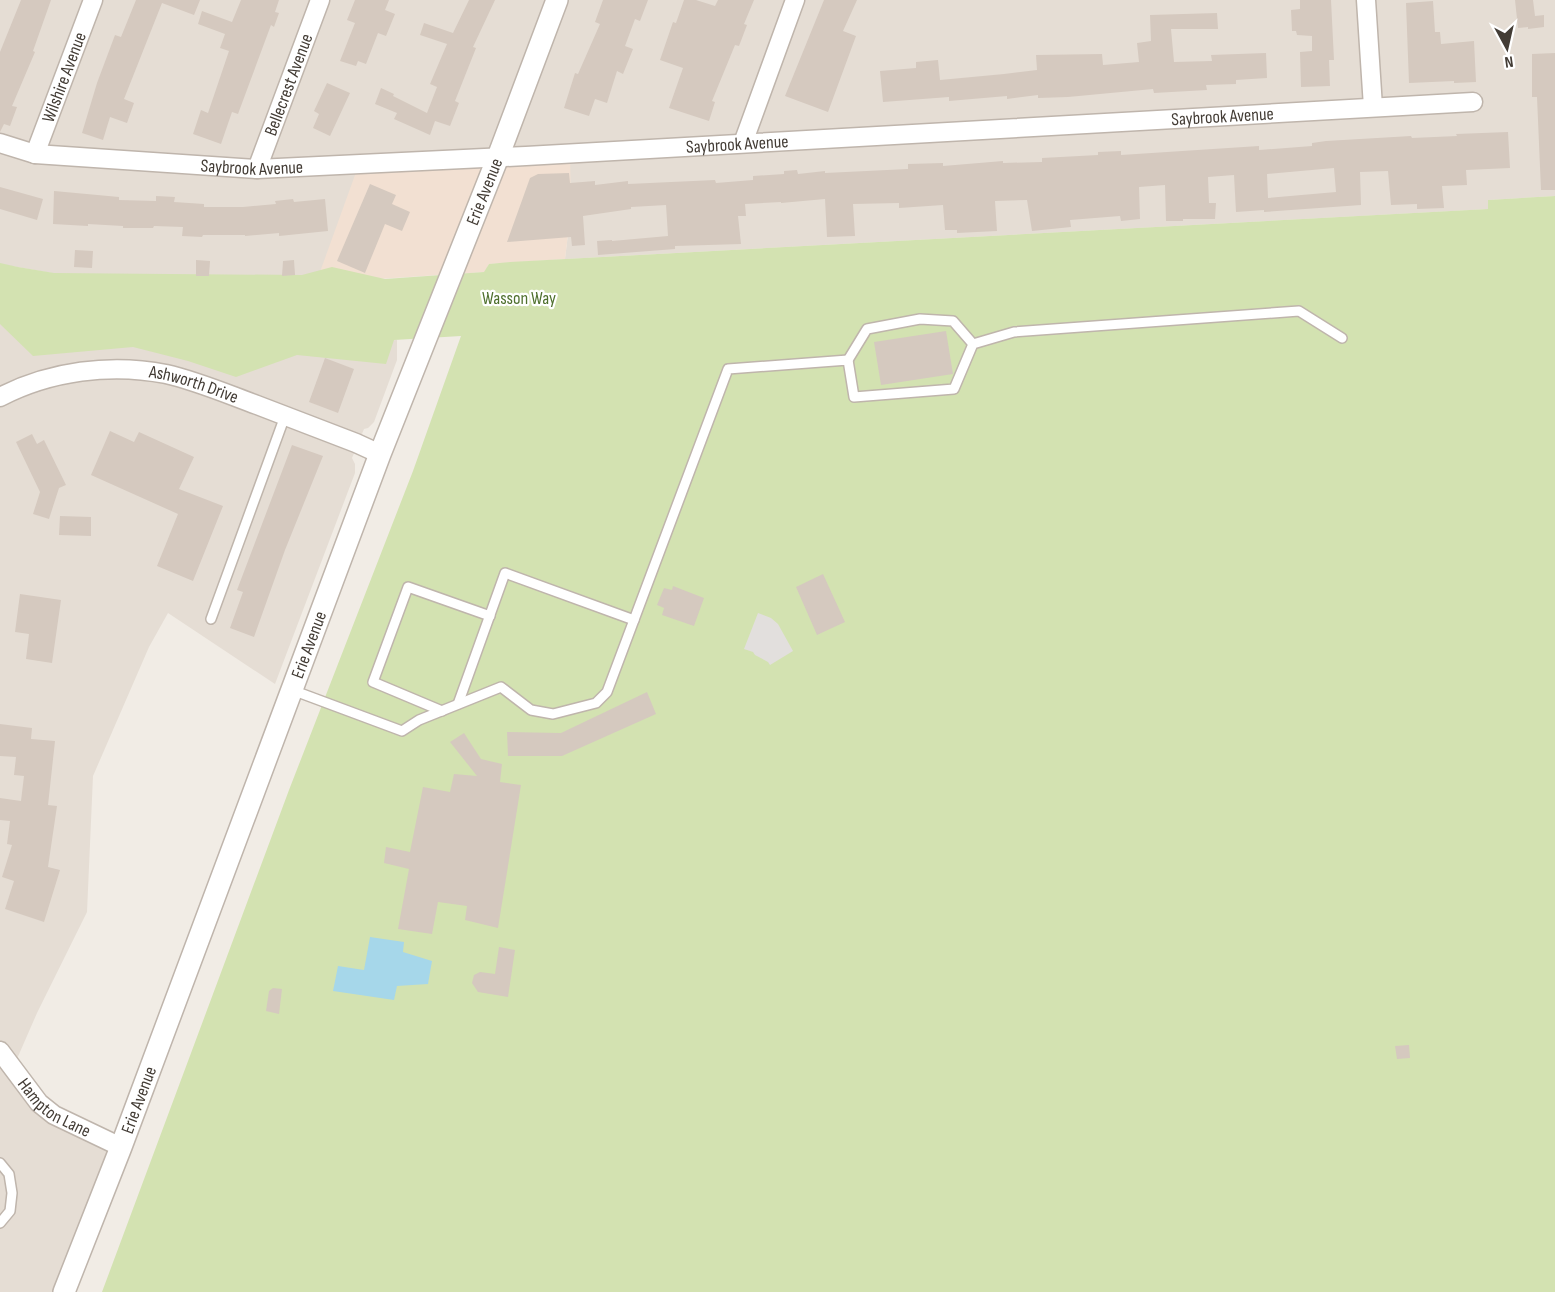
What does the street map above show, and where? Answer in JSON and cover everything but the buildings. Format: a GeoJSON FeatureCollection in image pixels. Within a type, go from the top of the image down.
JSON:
{"type":"FeatureCollection","features":[{"type":"Feature","properties":{"kind":"street","name":"Wilshire Avenue"},"geometry":{"type":"LineString","coordinates":[[35,154],[93,0]]}},
{"type":"Feature","properties":{"kind":"street","name":"Bellecrest Avenue"},"geometry":{"type":"LineString","coordinates":[[257,169],[320,0]]}},
{"type":"Feature","properties":{"kind":"street","name":"Erie Avenue"},"geometry":{"type":"LineString","coordinates":[[64,1292],[121,1147],[380,454],[498,157],[557,0]]}},
{"type":"Feature","properties":{"kind":"street"},"geometry":{"type":"LineString","coordinates":[[743,143],[795,0]]}},
{"type":"Feature","properties":{"kind":"street"},"geometry":{"type":"LineString","coordinates":[[1366,0],[1373,107]]}},
{"type":"Feature","properties":{"kind":"street","name":"Saybrook Avenue"},"geometry":{"type":"LineString","coordinates":[[0,143],[35,154],[257,169],[1473,102]]}},
{"type":"Feature","properties":{"kind":"street","name":"Ashworth Drive"},"geometry":{"type":"LineString","coordinates":[[0,397],[18,388],[46,379],[76,373],[135,370],[165,374],[194,382],[380,454]]}},
{"type":"Feature","properties":{"kind":"street","name":"Hampton Lane"},"geometry":{"type":"LineString","coordinates":[[0,1052],[9,1069],[39,1103],[54,1115],[121,1147]]}},
{"type":"Feature","properties":{"kind":"lane"},"geometry":{"type":"LineString","coordinates":[[973,344],[1014,332],[1299,312],[1342,338]]}},
{"type":"Feature","properties":{"kind":"lane"},"geometry":{"type":"LineString","coordinates":[[920,319],[953,321],[973,344],[954,389],[854,397],[848,360],[867,329],[920,319]]}},
{"type":"Feature","properties":{"kind":"lane"},"geometry":{"type":"LineString","coordinates":[[292,690],[402,731],[419,720],[501,687],[531,710],[553,714],[596,703],[608,692],[728,369],[848,360]]}},
{"type":"Feature","properties":{"kind":"lane"},"geometry":{"type":"LineString","coordinates":[[211,620],[285,416]]}},
{"type":"Feature","properties":{"kind":"lane"},"geometry":{"type":"LineString","coordinates":[[458,704],[505,573],[634,620]]}},
{"type":"Feature","properties":{"kind":"lane"},"geometry":{"type":"LineString","coordinates":[[442,711],[373,682],[408,587],[490,616]]}},
{"type":"Feature","properties":{"kind":"lane"},"geometry":{"type":"LineString","coordinates":[[0,1163],[9,1174],[12,1193],[10,1211],[0,1223]]}},
{"type":"Feature","properties":{"kind":"shaded area"},"geometry":{"type":"Polygon","coordinates":[[[0,0],[1555,0],[1555,196],[1488,200],[1489,209],[565,259],[571,209],[316,283],[63,275],[0,264],[0,0]]]}},
{"type":"Feature","properties":{"kind":"shaded area"},"geometry":{"type":"Polygon","coordinates":[[[570,153],[571,209],[565,259],[489,264],[485,272],[316,283],[359,164],[570,153]]]}},
{"type":"Feature","properties":{"kind":"shaded area"},"geometry":{"type":"Polygon","coordinates":[[[0,323],[297,346],[397,340],[397,360],[374,422],[364,429],[352,458],[355,473],[275,684],[168,613],[149,647],[93,776],[87,912],[37,1013],[13,1068],[39,1103],[121,1147],[64,1292],[0,1292],[0,323]]]}},
{"type":"Feature","properties":{"kind":"shaded area"},"geometry":{"type":"Polygon","coordinates":[[[758,613],[771,618],[778,624],[793,651],[770,665],[753,652],[744,649],[758,613]]]}},
{"type":"Feature","properties":{"kind":"green space","name":"Wasson Way"},"geometry":{"type":"Polygon","coordinates":[[[1555,196],[1555,1292],[102,1292],[289,790],[413,471],[461,336],[394,340],[386,364],[297,355],[236,377],[188,361],[133,347],[33,356],[0,324],[0,263],[54,273],[302,275],[332,267],[385,279],[484,272],[489,264],[510,262],[1488,209],[1488,200],[1555,196]]]}},
{"type":"Feature","properties":{"kind":"water"},"geometry":{"type":"Polygon","coordinates":[[[370,937],[404,942],[403,952],[432,961],[428,984],[397,986],[394,1000],[333,991],[338,966],[364,970],[370,937]]]}}]}
